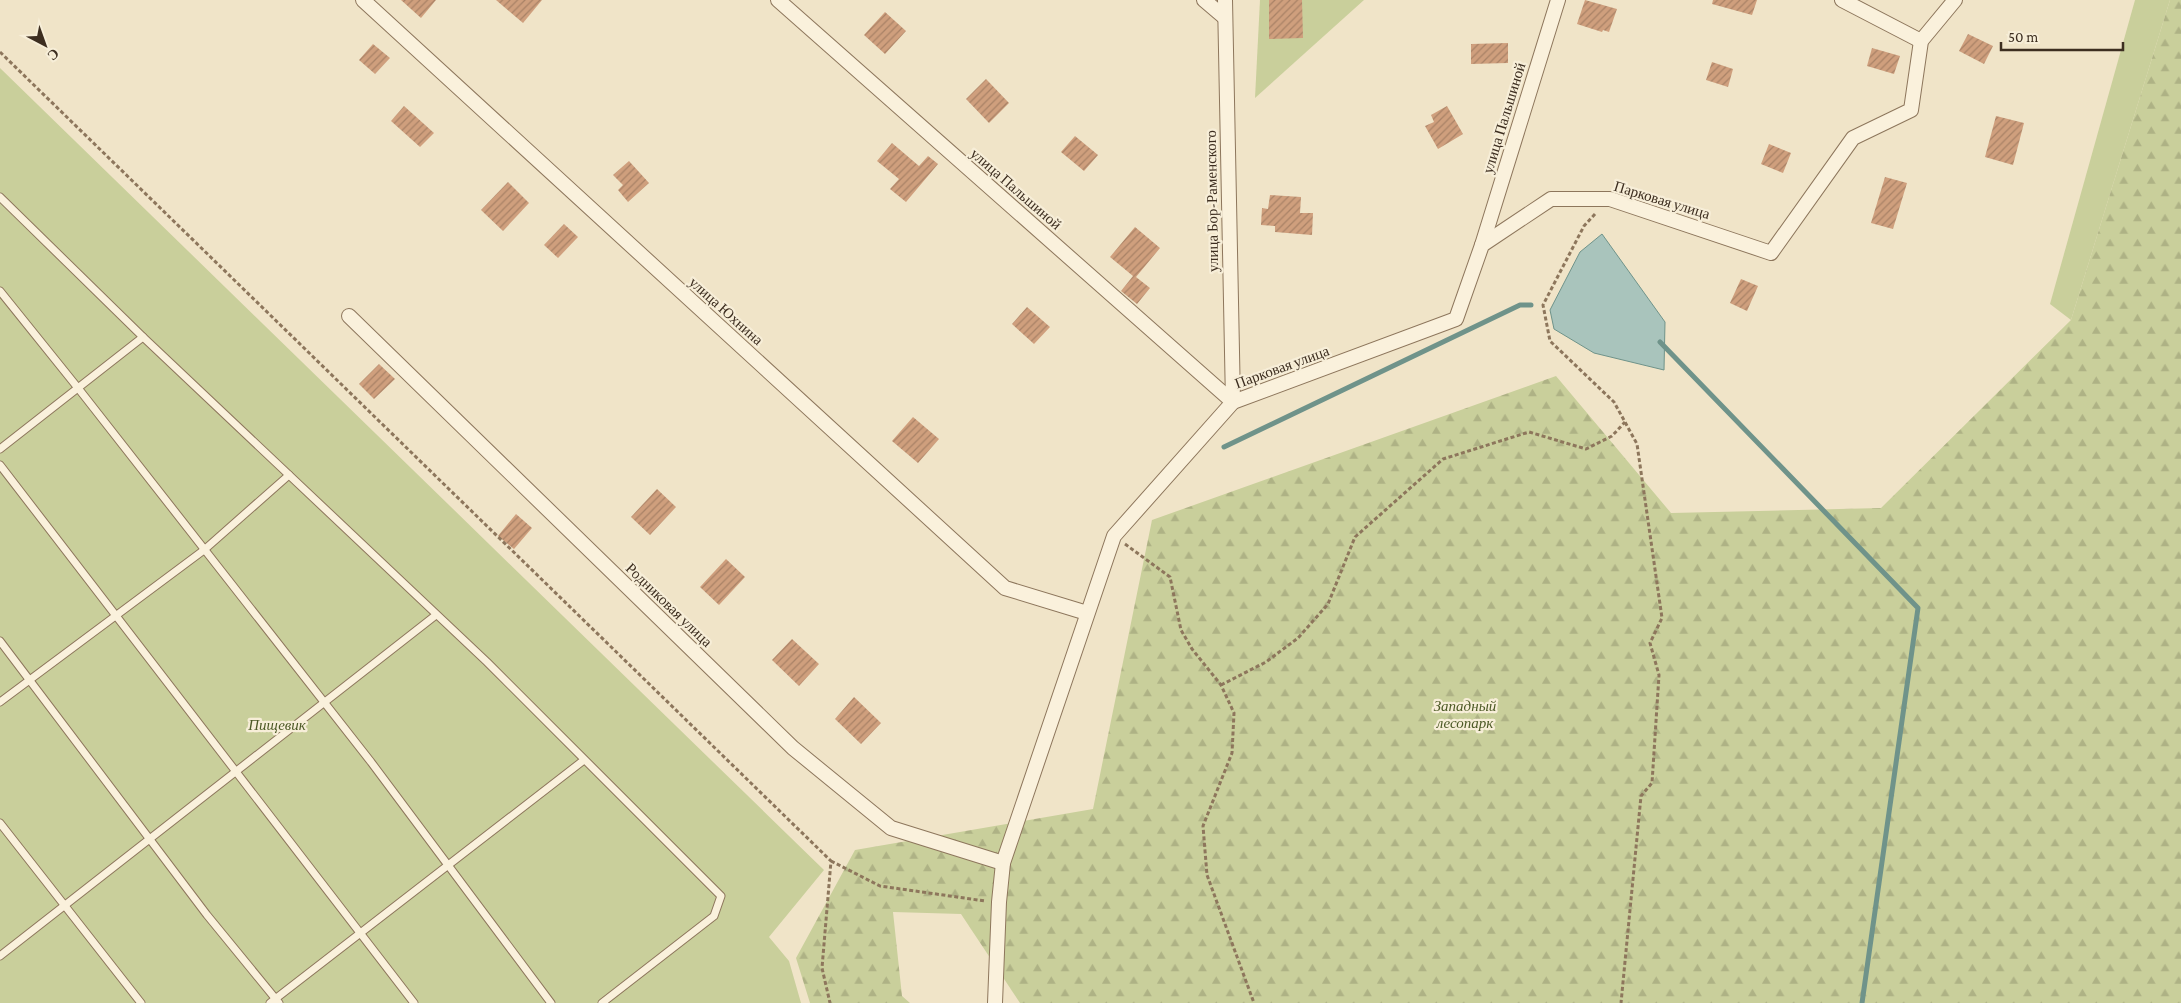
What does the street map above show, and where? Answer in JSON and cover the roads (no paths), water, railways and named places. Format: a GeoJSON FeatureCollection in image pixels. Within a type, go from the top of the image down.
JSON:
{"type":"FeatureCollection","features":[{"type":"Feature","properties":{"kind":"street","name":"улица Юхнина"},"geometry":{"type":"LineString","coordinates":[[363,0],[1005,588],[1087,613]]}},
{"type":"Feature","properties":{"kind":"street","name":"улица Пальшиной"},"geometry":{"type":"LineString","coordinates":[[778,0],[1233,402]]}},
{"type":"Feature","properties":{"kind":"street"},"geometry":{"type":"LineString","coordinates":[[1204,0],[1224,17]]}},
{"type":"Feature","properties":{"kind":"street","name":"улица Бор-Раменского"},"geometry":{"type":"LineString","coordinates":[[1225,0],[1233,402]]}},
{"type":"Feature","properties":{"kind":"street","name":"улица Пальшиной"},"geometry":{"type":"LineString","coordinates":[[1482,245],[1558,0]]}},
{"type":"Feature","properties":{"kind":"street"},"geometry":{"type":"LineString","coordinates":[[1842,0],[1921,40],[1955,0]]}},
{"type":"Feature","properties":{"kind":"street","name":"Парковая улица"},"geometry":{"type":"LineString","coordinates":[[1233,402],[1456,319],[1482,245],[1551,199],[1610,199],[1771,253],[1853,138],[1911,110],[1921,40]]}},
{"type":"Feature","properties":{"kind":"street","name":"Родниковая улица"},"geometry":{"type":"LineString","coordinates":[[349,316],[793,748],[891,828],[1003,863]]}},
{"type":"Feature","properties":{"kind":"street"},"geometry":{"type":"LineString","coordinates":[[995,1003],[998,902],[1003,863],[1114,536],[1233,402]]}},
{"type":"Feature","properties":{"kind":"lane"},"geometry":{"type":"LineString","coordinates":[[0,197],[3,205],[436,615],[721,896],[714,916],[602,1003]]}},
{"type":"Feature","properties":{"kind":"lane"},"geometry":{"type":"LineString","coordinates":[[0,291],[78,388],[448,864],[551,1003]]}},
{"type":"Feature","properties":{"kind":"lane"},"geometry":{"type":"LineString","coordinates":[[0,449],[143,337]]}},
{"type":"Feature","properties":{"kind":"lane"},"geometry":{"type":"LineString","coordinates":[[0,465],[414,1003]]}},
{"type":"Feature","properties":{"kind":"lane"},"geometry":{"type":"LineString","coordinates":[[0,702],[204,550],[289,475]]}},
{"type":"Feature","properties":{"kind":"lane"},"geometry":{"type":"LineString","coordinates":[[0,956],[436,615]]}},
{"type":"Feature","properties":{"kind":"lane"},"geometry":{"type":"LineString","coordinates":[[0,642],[275,1002],[448,864],[584,760]]}},
{"type":"Feature","properties":{"kind":"lane"},"geometry":{"type":"LineString","coordinates":[[0,823],[141,1003]]}},
{"type":"Feature","properties":{"kind":"water"},"geometry":{"type":"Polygon","coordinates":[[[1602,234],[1665,322],[1664,370],[1594,353],[1554,329],[1550,310],[1580,252],[1602,234]]]}},
{"type":"Feature","properties":{"kind":"waterway"},"geometry":{"type":"LineString","coordinates":[[1224,447],[1520,305],[1531,305]]}},
{"type":"Feature","properties":{"kind":"waterway"},"geometry":{"type":"LineString","coordinates":[[1660,342],[1918,608],[1862,1003]]}},
{"type":"Feature","properties":{"kind":"park label","name":"Западный лесопарк"},"geometry":{"type":"Point","coordinates":[1465,714]}},
{"type":"Feature","properties":{"kind":"park label","name":"Пищевик"},"geometry":{"type":"Point","coordinates":[277,725]}}]}
